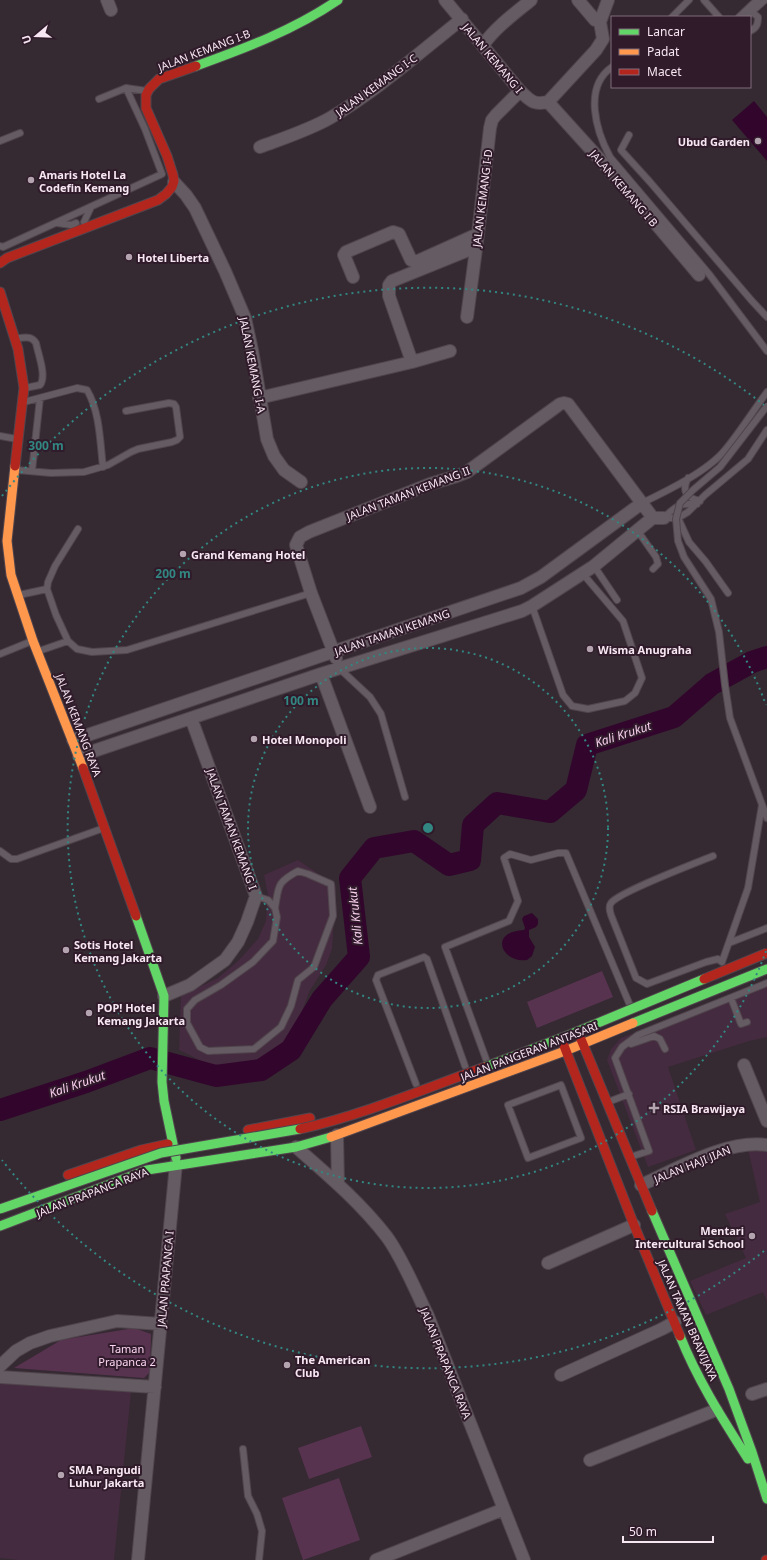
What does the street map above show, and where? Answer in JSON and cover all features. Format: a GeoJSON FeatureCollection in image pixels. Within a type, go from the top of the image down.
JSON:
{"type":"FeatureCollection","features":[{"type":"Feature","properties":{"kind":"main road","name":"JALAN KEMANG I-B"},"geometry":{"type":"LineString","coordinates":[[147,91],[152,84],[159,80],[268,38],[320,12],[338,0]]}},
{"type":"Feature","properties":{"kind":"main road"},"geometry":{"type":"LineString","coordinates":[[0,263],[7,258],[85,225],[158,200],[167,194],[174,182],[170,166],[146,108],[145,99],[147,91]]}},
{"type":"Feature","properties":{"kind":"main road","name":"JALAN KEMANG RAYA"},"geometry":{"type":"LineString","coordinates":[[0,292],[15,339],[22,368],[24,388],[24,402],[18,439],[4,564],[11,575],[33,641],[74,740],[164,996],[165,1017],[162,1082],[174,1142],[176,1164]]}},
{"type":"Feature","properties":{"kind":"main road","name":"JALAN PANGERAN ANTASARI"},"geometry":{"type":"LineString","coordinates":[[321,1116],[416,1084],[558,1032],[629,1003],[722,962],[767,945]]}},
{"type":"Feature","properties":{"kind":"main road"},"geometry":{"type":"LineString","coordinates":[[0,1209],[161,1153],[289,1132],[315,1126],[385,1104],[564,1037],[767,953]]}},
{"type":"Feature","properties":{"kind":"main road"},"geometry":{"type":"LineString","coordinates":[[0,1218],[148,1162],[179,1155],[288,1141],[387,1111],[566,1045],[767,965]]}},
{"type":"Feature","properties":{"kind":"main road","name":"JALAN PANGERAN ANTASARI"},"geometry":{"type":"LineString","coordinates":[[296,1147],[337,1135],[565,1051],[767,969]]}},
{"type":"Feature","properties":{"kind":"main road","name":"JALAN TAMAN BRAWIJAYA"},"geometry":{"type":"LineString","coordinates":[[575,1025],[629,1158],[729,1389],[767,1499]]}},
{"type":"Feature","properties":{"kind":"main road","name":"JALAN TAMAN BRAWIJAYA"},"geometry":{"type":"LineString","coordinates":[[558,1032],[588,1131],[634,1225],[691,1363],[716,1410],[759,1476]]}},
{"type":"Feature","properties":{"kind":"main road","name":"JALAN PRAPANCA RAYA"},"geometry":{"type":"LineString","coordinates":[[60,1178],[141,1150],[174,1142],[321,1116]]}},
{"type":"Feature","properties":{"kind":"main road","name":"JALAN PRAPANCA RAYA"},"geometry":{"type":"LineString","coordinates":[[0,1226],[147,1170],[176,1164],[296,1147]]}},
{"type":"Feature","properties":{"kind":"main road"},"geometry":{"type":"LineString","coordinates":[[0,1199],[37,1186]]}},
{"type":"Feature","properties":{"kind":"main road"},"geometry":{"type":"LineString","coordinates":[[716,1410],[727,1397],[729,1389]]}},
{"type":"Feature","properties":{"kind":"street","name":"JALAN KEMANG I"},"geometry":{"type":"LineString","coordinates":[[445,0],[520,91],[534,103],[539,104],[548,102]]}},
{"type":"Feature","properties":{"kind":"street"},"geometry":{"type":"LineString","coordinates":[[483,45],[489,36],[531,0]]}},
{"type":"Feature","properties":{"kind":"street"},"geometry":{"type":"LineString","coordinates":[[578,0],[595,20]]}},
{"type":"Feature","properties":{"kind":"street"},"geometry":{"type":"LineString","coordinates":[[548,102],[596,50],[603,39],[600,22],[608,0]]}},
{"type":"Feature","properties":{"kind":"street","name":"JALAN KEMANG I-C"},"geometry":{"type":"LineString","coordinates":[[260,147],[330,118],[357,101],[462,19]]}},
{"type":"Feature","properties":{"kind":"street","name":"JALAN KEMANG I-D"},"geometry":{"type":"LineString","coordinates":[[467,317],[492,120],[520,91]]}},
{"type":"Feature","properties":{"kind":"street","name":"JALAN KEMANG I B"},"geometry":{"type":"LineString","coordinates":[[548,102],[624,186],[699,275]]}},
{"type":"Feature","properties":{"kind":"street","name":"JALAN KEMANG I-A"},"geometry":{"type":"LineString","coordinates":[[174,182],[195,208],[237,298],[252,350],[267,439],[274,456],[284,470],[300,482]]}},
{"type":"Feature","properties":{"kind":"street"},"geometry":{"type":"LineString","coordinates":[[353,277],[344,255],[346,252],[393,232],[399,234],[411,260],[414,261],[418,261],[478,234]]}},
{"type":"Feature","properties":{"kind":"street"},"geometry":{"type":"LineString","coordinates":[[412,362],[389,296],[389,285],[392,281],[476,247]]}},
{"type":"Feature","properties":{"kind":"street"},"geometry":{"type":"LineString","coordinates":[[259,398],[412,362],[450,351]]}},
{"type":"Feature","properties":{"kind":"street","name":"JALAN TAMAN KEMANG II"},"geometry":{"type":"LineString","coordinates":[[340,669],[311,593],[296,545],[300,537],[309,532],[430,484],[468,472],[560,404],[568,404],[642,503],[659,518]]}},
{"type":"Feature","properties":{"kind":"street","name":"JALAN TAMAN KEMANG"},"geometry":{"type":"LineString","coordinates":[[74,740],[521,588],[541,578],[642,503]]}},
{"type":"Feature","properties":{"kind":"street","name":"JALAN TAMAN KEMANG"},"geometry":{"type":"LineString","coordinates":[[79,756],[260,694],[532,606],[583,574],[637,530],[659,518]]}},
{"type":"Feature","properties":{"kind":"street"},"geometry":{"type":"LineString","coordinates":[[321,674],[370,807]]}},
{"type":"Feature","properties":{"kind":"street"},"geometry":{"type":"LineString","coordinates":[[254,679],[260,694]]}},
{"type":"Feature","properties":{"kind":"street","name":"JALAN TAMAN KEMANG I"},"geometry":{"type":"LineString","coordinates":[[164,996],[190,985],[225,960],[238,942],[256,896],[191,718]]}},
{"type":"Feature","properties":{"kind":"street"},"geometry":{"type":"LineString","coordinates":[[744,1065],[767,1121]]}},
{"type":"Feature","properties":{"kind":"street"},"geometry":{"type":"LineString","coordinates":[[337,1135],[338,1184]]}},
{"type":"Feature","properties":{"kind":"street","name":"JALAN HAJI JIAN"},"geometry":{"type":"LineString","coordinates":[[641,1185],[715,1152],[747,1144],[767,1145]]}},
{"type":"Feature","properties":{"kind":"street","name":"JALAN PRAPANCA RAYA"},"geometry":{"type":"LineString","coordinates":[[296,1147],[358,1203],[388,1238],[428,1316],[524,1560]]}},
{"type":"Feature","properties":{"kind":"street","name":"JALAN PRAPANCA I"},"geometry":{"type":"LineString","coordinates":[[138,1560],[176,1164]]}},
{"type":"Feature","properties":{"kind":"street"},"geometry":{"type":"LineString","coordinates":[[548,1262],[634,1225]]}},
{"type":"Feature","properties":{"kind":"street"},"geometry":{"type":"LineString","coordinates":[[0,1366],[16,1351],[50,1336],[117,1321],[160,1324]]}},
{"type":"Feature","properties":{"kind":"street"},"geometry":{"type":"LineString","coordinates":[[561,1375],[675,1322]]}},
{"type":"Feature","properties":{"kind":"street"},"geometry":{"type":"LineString","coordinates":[[0,1377],[155,1386]]}},
{"type":"Feature","properties":{"kind":"street"},"geometry":{"type":"LineString","coordinates":[[752,1394],[767,1389]]}},
{"type":"Feature","properties":{"kind":"street"},"geometry":{"type":"LineString","coordinates":[[590,1460],[716,1410]]}},
{"type":"Feature","properties":{"kind":"street"},"geometry":{"type":"LineString","coordinates":[[376,1560],[504,1509]]}},
{"type":"Feature","properties":{"kind":"lane"},"geometry":{"type":"LineString","coordinates":[[673,16],[689,0]]}},
{"type":"Feature","properties":{"kind":"lane"},"geometry":{"type":"LineString","coordinates":[[704,0],[718,16]]}},
{"type":"Feature","properties":{"kind":"lane"},"geometry":{"type":"LineString","coordinates":[[740,16],[758,0]]}},
{"type":"Feature","properties":{"kind":"lane"},"geometry":{"type":"LineString","coordinates":[[747,16],[765,0]]}},
{"type":"Feature","properties":{"kind":"lane"},"geometry":{"type":"LineString","coordinates":[[751,30],[755,28],[758,23],[758,17],[752,12]]}},
{"type":"Feature","properties":{"kind":"lane"},"geometry":{"type":"LineString","coordinates":[[611,68],[605,71],[598,82],[594,98],[599,134],[610,157],[709,274],[767,351]]}},
{"type":"Feature","properties":{"kind":"lane"},"geometry":{"type":"LineString","coordinates":[[99,99],[126,88],[147,91]]}},
{"type":"Feature","properties":{"kind":"lane"},"geometry":{"type":"LineString","coordinates":[[0,246],[3,247],[162,174],[145,129],[126,88]]}},
{"type":"Feature","properties":{"kind":"lane"},"geometry":{"type":"LineString","coordinates":[[0,141],[20,132]]}},
{"type":"Feature","properties":{"kind":"lane"},"geometry":{"type":"LineString","coordinates":[[629,135],[621,150],[767,317]]}},
{"type":"Feature","properties":{"kind":"lane"},"geometry":{"type":"LineString","coordinates":[[57,222],[71,225],[80,221],[85,225],[91,207]]}},
{"type":"Feature","properties":{"kind":"lane"},"geometry":{"type":"LineString","coordinates":[[15,339],[29,337],[33,339],[36,344],[43,375],[43,381],[40,385],[24,388]]}},
{"type":"Feature","properties":{"kind":"lane"},"geometry":{"type":"LineString","coordinates":[[24,402],[77,388],[87,390],[92,400],[96,417],[103,467]]}},
{"type":"Feature","properties":{"kind":"lane","name":"JALAN TAMAN KEMANG"},"geometry":{"type":"LineString","coordinates":[[642,503],[688,478],[715,461],[725,450],[767,392]]}},
{"type":"Feature","properties":{"kind":"lane"},"geometry":{"type":"LineString","coordinates":[[32,471],[40,398]]}},
{"type":"Feature","properties":{"kind":"lane"},"geometry":{"type":"LineString","coordinates":[[15,470],[75,473],[84,472],[103,467],[131,452],[172,442],[180,437],[176,407],[174,404],[170,403],[126,411]]}},
{"type":"Feature","properties":{"kind":"lane"},"geometry":{"type":"LineString","coordinates":[[767,406],[720,467],[692,490],[680,503],[676,518],[676,530],[680,551],[711,599],[720,632],[730,718],[765,804],[767,818]]}},
{"type":"Feature","properties":{"kind":"lane"},"geometry":{"type":"LineString","coordinates":[[659,518],[678,518],[688,512],[748,459],[767,430]]}},
{"type":"Feature","properties":{"kind":"lane"},"geometry":{"type":"LineString","coordinates":[[0,436],[18,439]]}},
{"type":"Feature","properties":{"kind":"lane"},"geometry":{"type":"LineString","coordinates":[[688,478],[685,486],[686,492],[692,499],[699,502]]}},
{"type":"Feature","properties":{"kind":"lane","name":"JALAN TAMAN KEMANG"},"geometry":{"type":"LineString","coordinates":[[659,518],[673,508],[699,502]]}},
{"type":"Feature","properties":{"kind":"lane"},"geometry":{"type":"LineString","coordinates":[[678,518],[689,542],[706,562],[728,593]]}},
{"type":"Feature","properties":{"kind":"lane"},"geometry":{"type":"LineString","coordinates":[[78,529],[55,566],[48,582],[47,589],[56,615],[68,641],[78,649],[106,652],[128,650],[311,593]]}},
{"type":"Feature","properties":{"kind":"lane"},"geometry":{"type":"LineString","coordinates":[[637,530],[656,557],[658,564],[653,569]]}},
{"type":"Feature","properties":{"kind":"lane"},"geometry":{"type":"LineString","coordinates":[[594,566],[617,600]]}},
{"type":"Feature","properties":{"kind":"lane"},"geometry":{"type":"LineString","coordinates":[[532,606],[563,695],[572,706],[588,709],[625,700],[635,693],[642,678],[623,621],[583,574]]}},
{"type":"Feature","properties":{"kind":"lane"},"geometry":{"type":"LineString","coordinates":[[18,596],[47,589]]}},
{"type":"Feature","properties":{"kind":"lane"},"geometry":{"type":"LineString","coordinates":[[0,654],[33,641]]}},
{"type":"Feature","properties":{"kind":"lane"},"geometry":{"type":"LineString","coordinates":[[38,652],[68,641]]}},
{"type":"Feature","properties":{"kind":"lane"},"geometry":{"type":"LineString","coordinates":[[340,669],[370,697],[381,714],[405,797]]}},
{"type":"Feature","properties":{"kind":"lane"},"geometry":{"type":"LineString","coordinates":[[713,856],[616,898],[610,904],[609,910],[636,978],[641,982],[647,984],[718,959],[722,962],[748,888],[765,804]]}},
{"type":"Feature","properties":{"kind":"lane"},"geometry":{"type":"LineString","coordinates":[[0,850],[10,859],[17,859],[105,828]]}},
{"type":"Feature","properties":{"kind":"lane"},"geometry":{"type":"LineString","coordinates":[[486,1059],[445,947],[509,920],[518,901],[504,858],[510,854],[531,860],[558,853],[566,853],[629,1003]]}},
{"type":"Feature","properties":{"kind":"lane"},"geometry":{"type":"LineString","coordinates":[[298,871],[332,884],[333,916],[314,967],[298,980],[291,1006],[280,1027],[254,1049],[208,1051],[200,1047],[187,1023],[187,1009],[195,1000],[253,962],[274,941],[277,917],[275,908],[279,885],[298,871]]}},
{"type":"Feature","properties":{"kind":"lane"},"geometry":{"type":"LineString","coordinates":[[256,896],[268,900],[275,908]]}},
{"type":"Feature","properties":{"kind":"lane"},"geometry":{"type":"LineString","coordinates":[[729,943],[767,928]]}},
{"type":"Feature","properties":{"kind":"lane"},"geometry":{"type":"LineString","coordinates":[[416,1084],[376,980],[378,975],[424,957],[427,958],[465,1066]]}},
{"type":"Feature","properties":{"kind":"lane"},"geometry":{"type":"LineString","coordinates":[[629,1158],[649,1151],[615,1058],[622,1047],[638,1035],[767,983]]}},
{"type":"Feature","properties":{"kind":"lane"},"geometry":{"type":"LineString","coordinates":[[190,985],[195,1000]]}},
{"type":"Feature","properties":{"kind":"lane"},"geometry":{"type":"LineString","coordinates":[[731,998],[741,1024],[747,1022]]}},
{"type":"Feature","properties":{"kind":"lane"},"geometry":{"type":"LineString","coordinates":[[622,1047],[649,1036],[654,1036],[660,1039],[665,1049]]}},
{"type":"Feature","properties":{"kind":"lane"},"geometry":{"type":"LineString","coordinates":[[561,1085],[588,1131],[581,1138],[528,1158],[508,1105],[561,1085]]}},
{"type":"Feature","properties":{"kind":"lane"},"geometry":{"type":"LineString","coordinates":[[606,1103],[629,1094]]}},
{"type":"Feature","properties":{"kind":"lane"},"geometry":{"type":"LineString","coordinates":[[243,1448],[248,1496],[257,1514],[262,1531],[259,1560]]}},
{"type":"Feature","properties":{"kind":"shaded area","name":"Ubud Garden"},"geometry":{"type":"Polygon","coordinates":[[[754,101],[767,117],[767,161],[732,120],[754,101]]]}},
{"type":"Feature","properties":{"kind":"shaded area"},"geometry":{"type":"Polygon","coordinates":[[[298,860],[336,886],[332,949],[326,965],[309,992],[292,1039],[284,1049],[265,1057],[233,1066],[210,1065],[179,1050],[181,996],[218,978],[238,961],[258,939],[266,921],[268,895],[264,875],[298,860]]]}},
{"type":"Feature","properties":{"kind":"shaded area"},"geometry":{"type":"Polygon","coordinates":[[[532,913],[538,919],[538,924],[536,927],[529,930],[529,937],[535,947],[532,956],[527,960],[518,960],[506,953],[502,941],[505,936],[513,932],[524,930],[525,928],[522,919],[524,916],[532,913]]]}},
{"type":"Feature","properties":{"kind":"shaded area","name":"RSIA Brawijaya"},"geometry":{"type":"Polygon","coordinates":[[[767,982],[767,1037],[749,1041],[668,1067],[696,1150],[648,1167],[607,1060],[611,1049],[621,1038],[767,982]]]}},
{"type":"Feature","properties":{"kind":"shaded area","name":"Mentari Intercultural School"},"geometry":{"type":"Polygon","coordinates":[[[748,1149],[767,1149],[767,1301],[763,1292],[706,1315],[690,1281],[746,1258],[725,1214],[760,1202],[748,1149]]]}},
{"type":"Feature","properties":{"kind":"shaded area","name":"SMA Pangudi Luhur Jakarta"},"geometry":{"type":"Polygon","coordinates":[[[9,1382],[131,1392],[114,1560],[18,1560],[0,1558],[0,1383],[9,1382]]]}},
{"type":"Feature","properties":{"kind":"green space"},"geometry":{"type":"Polygon","coordinates":[[[602,971],[613,997],[537,1028],[527,1002],[602,971]]]}},
{"type":"Feature","properties":{"kind":"green space","name":"Taman Prapanca 2"},"geometry":{"type":"Polygon","coordinates":[[[134,1328],[151,1334],[150,1372],[144,1378],[14,1368],[61,1340],[134,1328]]]}},
{"type":"Feature","properties":{"kind":"green space"},"geometry":{"type":"Polygon","coordinates":[[[361,1426],[372,1457],[309,1479],[298,1448],[361,1426]]]}},
{"type":"Feature","properties":{"kind":"green space"},"geometry":{"type":"Polygon","coordinates":[[[339,1478],[360,1540],[303,1560],[282,1498],[339,1478]]]}},
{"type":"Feature","properties":{"kind":"waterway","name":"Kali Krukut"},"geometry":{"type":"LineString","coordinates":[[0,1110],[86,1082],[150,1058],[216,1076],[261,1070],[291,1050],[322,999],[359,957],[350,878],[374,848],[414,841],[449,865],[470,860],[473,825],[497,803],[550,812],[576,790],[587,745],[674,717],[712,684],[752,662],[767,657]]}},
{"type":"Feature","properties":{"kind":"traffic: fast"},"geometry":{"type":"LineString","coordinates":[[196,66],[269,38],[321,11],[338,0]]}},
{"type":"Feature","properties":{"kind":"traffic: fast"},"geometry":{"type":"LineString","coordinates":[[136,916],[164,996],[162,1082],[164,1101],[176,1158]]}},
{"type":"Feature","properties":{"kind":"traffic: fast"},"geometry":{"type":"LineString","coordinates":[[633,1023],[767,969]]}},
{"type":"Feature","properties":{"kind":"traffic: fast"},"geometry":{"type":"LineString","coordinates":[[485,1067],[564,1037],[704,979]]}},
{"type":"Feature","properties":{"kind":"traffic: fast"},"geometry":{"type":"LineString","coordinates":[[0,1209],[161,1153],[300,1129]]}},
{"type":"Feature","properties":{"kind":"traffic: fast"},"geometry":{"type":"LineString","coordinates":[[0,1226],[147,1170],[296,1147],[331,1137]]}},
{"type":"Feature","properties":{"kind":"traffic: fast"},"geometry":{"type":"LineString","coordinates":[[652,1211],[729,1389],[767,1499]]}},
{"type":"Feature","properties":{"kind":"traffic: fast"},"geometry":{"type":"LineString","coordinates":[[680,1336],[703,1384],[748,1459]]}},
{"type":"Feature","properties":{"kind":"traffic: slow"},"geometry":{"type":"LineString","coordinates":[[15,466],[7,541],[11,575],[33,641],[83,768]]}},
{"type":"Feature","properties":{"kind":"traffic: slow"},"geometry":{"type":"LineString","coordinates":[[331,1137],[565,1051],[633,1023]]}},
{"type":"Feature","properties":{"kind":"traffic: jam"},"geometry":{"type":"LineString","coordinates":[[0,263],[7,258],[158,200],[166,194],[172,187],[174,181],[173,175],[167,156],[146,108],[146,95],[149,89],[159,79],[196,66]]}},
{"type":"Feature","properties":{"kind":"traffic: jam"},"geometry":{"type":"LineString","coordinates":[[0,292],[18,349],[24,388],[15,466]]}},
{"type":"Feature","properties":{"kind":"traffic: jam"},"geometry":{"type":"LineString","coordinates":[[83,768],[136,916]]}},
{"type":"Feature","properties":{"kind":"traffic: jam"},"geometry":{"type":"LineString","coordinates":[[704,979],[767,953]]}},
{"type":"Feature","properties":{"kind":"traffic: jam"},"geometry":{"type":"LineString","coordinates":[[578,1032],[652,1211]]}},
{"type":"Feature","properties":{"kind":"traffic: jam"},"geometry":{"type":"LineString","coordinates":[[561,1038],[634,1225],[680,1336]]}},
{"type":"Feature","properties":{"kind":"traffic: jam"},"geometry":{"type":"LineString","coordinates":[[300,1129],[370,1109],[485,1067]]}},
{"type":"Feature","properties":{"kind":"traffic: jam"},"geometry":{"type":"LineString","coordinates":[[248,1130],[310,1118]]}},
{"type":"Feature","properties":{"kind":"traffic: jam"},"geometry":{"type":"LineString","coordinates":[[68,1175],[141,1150],[168,1144]]}},
{"type":"Feature","properties":{"kind":"place","name":"Ubud Garden"},"geometry":{"type":"Point","coordinates":[758,141]}},
{"type":"Feature","properties":{"kind":"place","name":"Amaris Hotel La Codefin Kemang"},"geometry":{"type":"Point","coordinates":[31,180]}},
{"type":"Feature","properties":{"kind":"place","name":"Hotel Liberta"},"geometry":{"type":"Point","coordinates":[129,257]}},
{"type":"Feature","properties":{"kind":"place","name":"Grand Kemang Hotel"},"geometry":{"type":"Point","coordinates":[183,554]}},
{"type":"Feature","properties":{"kind":"place","name":"Wisma Anugraha"},"geometry":{"type":"Point","coordinates":[590,649]}},
{"type":"Feature","properties":{"kind":"place","name":"Hotel Monopoli"},"geometry":{"type":"Point","coordinates":[254,739]}},
{"type":"Feature","properties":{"kind":"place","name":"Sotis Hotel Kemang Jakarta"},"geometry":{"type":"Point","coordinates":[66,950]}},
{"type":"Feature","properties":{"kind":"place","name":"POP! Hotel Kemang Jakarta"},"geometry":{"type":"Point","coordinates":[89,1013]}},
{"type":"Feature","properties":{"kind":"place","name":"RSIA Brawijaya"},"geometry":{"type":"Point","coordinates":[654,1108]}},
{"type":"Feature","properties":{"kind":"place","name":"Mentari Intercultural School"},"geometry":{"type":"Point","coordinates":[752,1236]}},
{"type":"Feature","properties":{"kind":"place","name":"The American Club"},"geometry":{"type":"Point","coordinates":[287,1365]}},
{"type":"Feature","properties":{"kind":"place","name":"SMA Pangudi Luhur Jakarta"},"geometry":{"type":"Point","coordinates":[61,1475]}}]}
